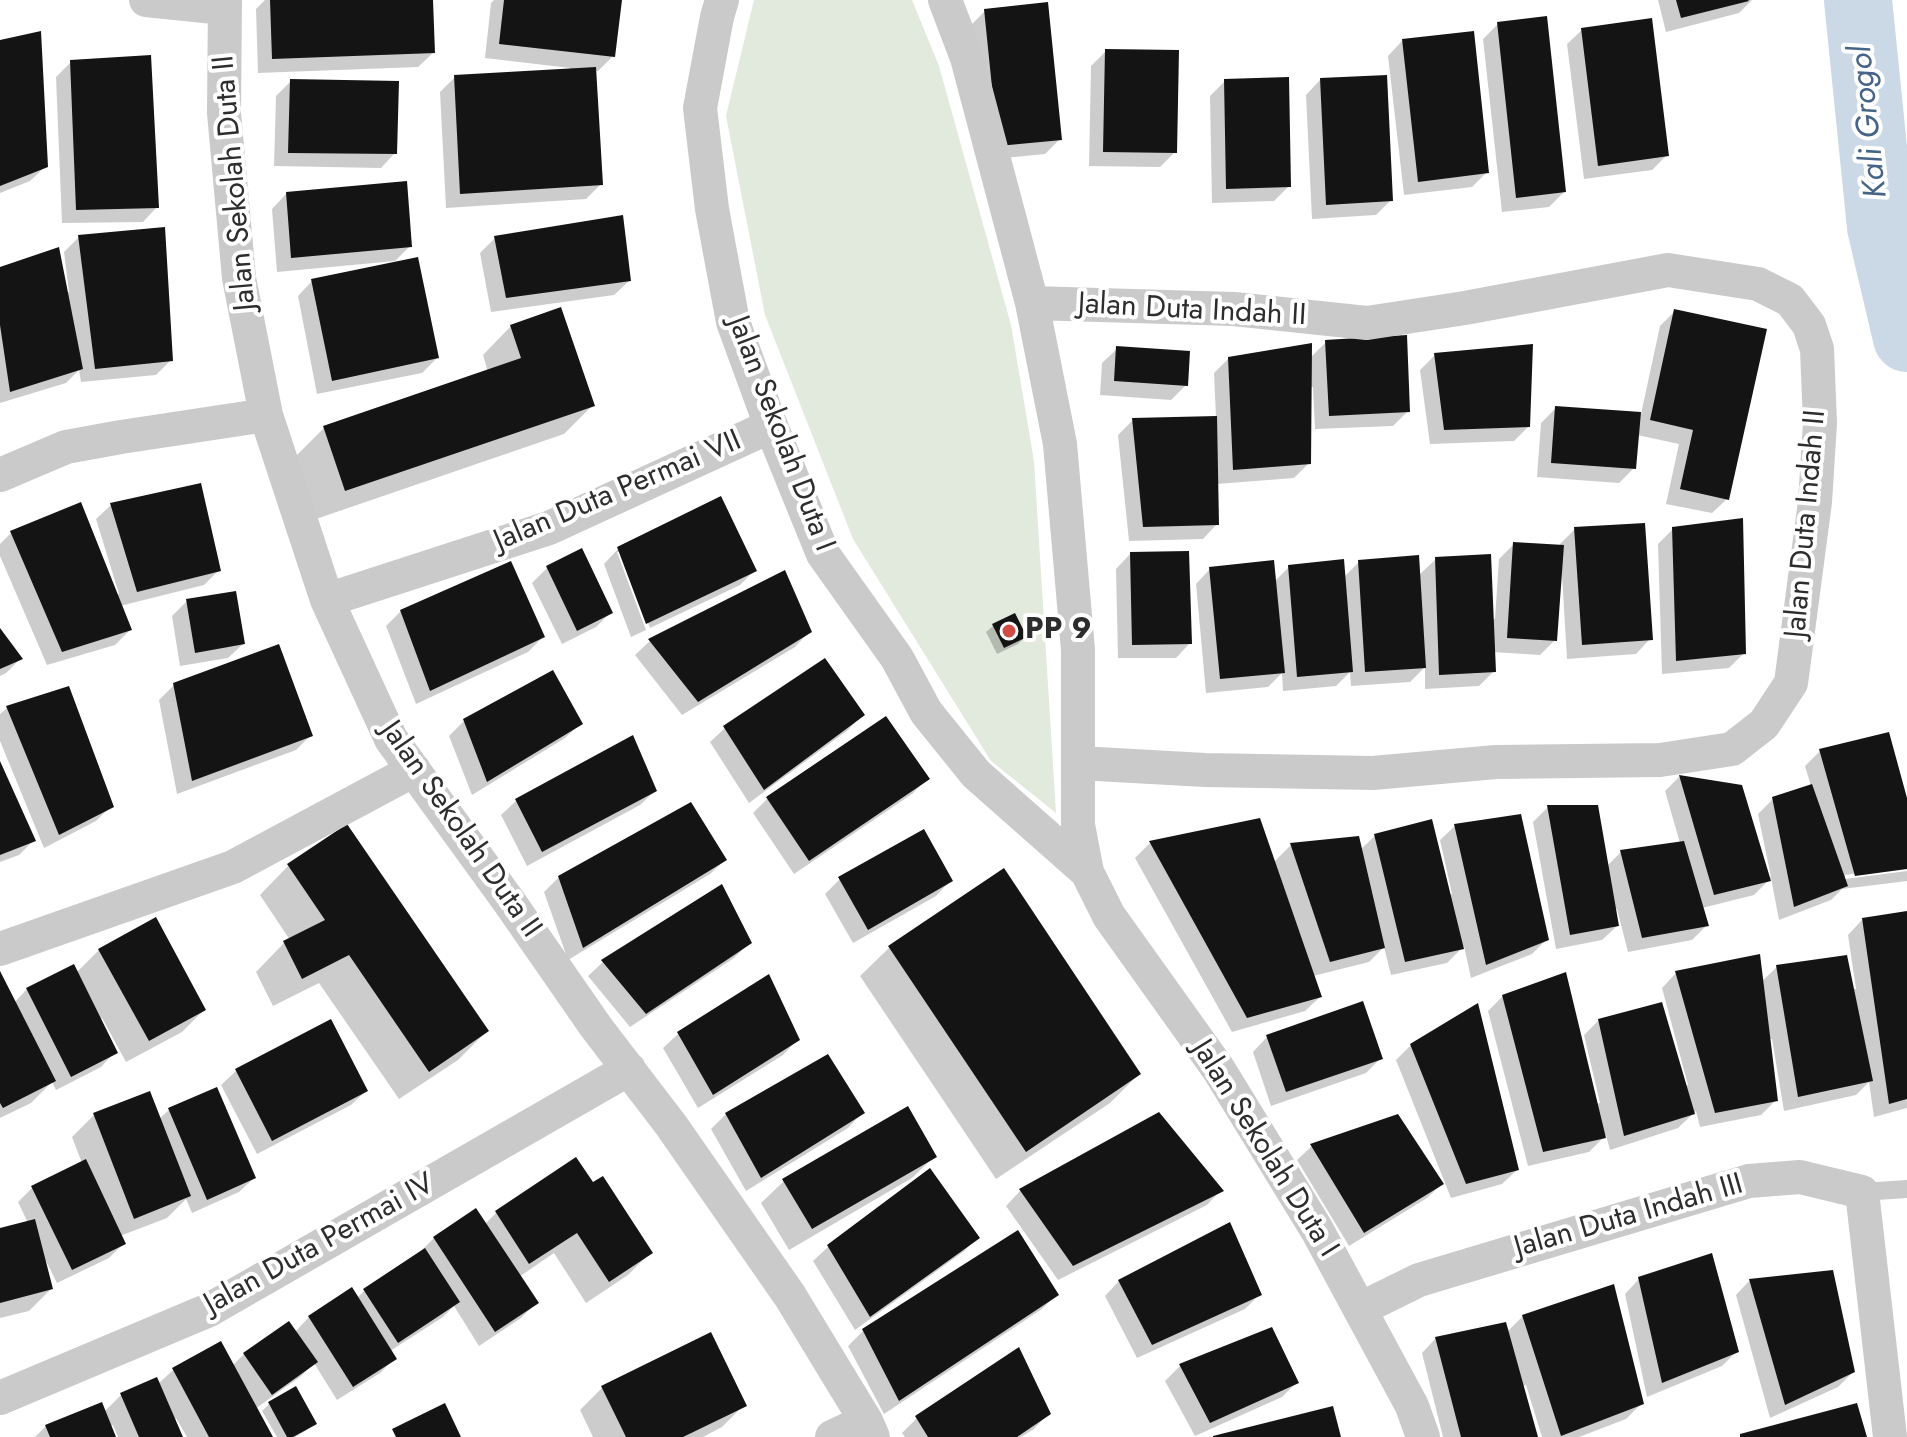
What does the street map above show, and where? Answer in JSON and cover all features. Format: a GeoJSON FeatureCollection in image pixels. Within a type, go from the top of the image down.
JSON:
{"type":"FeatureCollection","features":[{"type":"Feature","properties":{"kind":"street"},"geometry":{"type":"LineString","coordinates":[[146,0],[224,4]]}},
{"type":"Feature","properties":{"kind":"street","name":"Jalan Sekolah Duta I"},"geometry":{"type":"LineString","coordinates":[[722,0],[700,108],[712,209],[733,322],[823,554],[897,658],[926,712],[976,774],[1087,872]]}},
{"type":"Feature","properties":{"kind":"street","name":"Jalan Sekolah Duta I"},"geometry":{"type":"LineString","coordinates":[[945,0],[967,58],[1032,303],[1060,444],[1078,650],[1078,825],[1087,872],[1109,916],[1227,1083],[1317,1230],[1412,1406],[1423,1437]]}},
{"type":"Feature","properties":{"kind":"street","name":"Jalan Sekolah Duta II"},"geometry":{"type":"LineString","coordinates":[[224,4],[224,113],[239,278],[266,415],[327,600],[391,739],[596,1027],[671,1125],[790,1296],[870,1429]]}},
{"type":"Feature","properties":{"kind":"street","name":"Jalan Duta Indah II"},"geometry":{"type":"LineString","coordinates":[[1032,303],[1234,309],[1367,323],[1668,270],[1758,284],[1790,300],[1809,325],[1817,349],[1820,423],[1815,502],[1791,683],[1764,724],[1732,749],[1660,760],[1496,762],[1373,773],[1205,770],[1079,763]]}},
{"type":"Feature","properties":{"kind":"street"},"geometry":{"type":"LineString","coordinates":[[0,475],[66,447],[266,415]]}},
{"type":"Feature","properties":{"kind":"street","name":"Jalan Duta Permai VII"},"geometry":{"type":"LineString","coordinates":[[327,600],[549,528],[771,426]]}},
{"type":"Feature","properties":{"kind":"street"},"geometry":{"type":"LineString","coordinates":[[0,949],[233,867],[414,770]]}},
{"type":"Feature","properties":{"kind":"street","name":"Jalan Duta Permai IV"},"geometry":{"type":"LineString","coordinates":[[0,1398],[209,1310],[629,1069]]}},
{"type":"Feature","properties":{"kind":"street","name":"Jalan Duta Indah III"},"geometry":{"type":"LineString","coordinates":[[1360,1309],[1419,1280],[1749,1181],[1800,1177],[1862,1192]]}},
{"type":"Feature","properties":{"kind":"street"},"geometry":{"type":"LineString","coordinates":[[1862,1192],[1890,1437]]}},
{"type":"Feature","properties":{"kind":"street"},"geometry":{"type":"LineString","coordinates":[[832,1437],[870,1429]]}},
{"type":"Feature","properties":{"kind":"lane","name":"Jalan Duta Indah III"},"geometry":{"type":"LineString","coordinates":[[1862,1192],[1907,1189]]}},
{"type":"Feature","properties":{"kind":"shaded area"},"geometry":{"type":"Polygon","coordinates":[[[754,0],[912,0],[939,66],[1011,325],[1034,461],[1056,813],[991,761],[853,539],[765,315],[726,116],[754,0]]]}},
{"type":"Feature","properties":{"kind":"building"},"geometry":{"type":"Polygon","coordinates":[[[270,0],[433,0],[435,53],[272,59],[270,0]]]}},
{"type":"Feature","properties":{"kind":"building"},"geometry":{"type":"Polygon","coordinates":[[[504,0],[622,0],[615,57],[499,44],[504,0]]]}},
{"type":"Feature","properties":{"kind":"building"},"geometry":{"type":"Polygon","coordinates":[[[1676,0],[1748,0],[1749,1],[1681,18],[1676,0]]]}},
{"type":"Feature","properties":{"kind":"building"},"geometry":{"type":"Polygon","coordinates":[[[1048,2],[1062,140],[998,146],[984,9],[1048,2]]]}},
{"type":"Feature","properties":{"kind":"building"},"geometry":{"type":"Polygon","coordinates":[[[1547,16],[1566,192],[1516,198],[1497,22],[1547,16]]]}},
{"type":"Feature","properties":{"kind":"building"},"geometry":{"type":"Polygon","coordinates":[[[1652,18],[1669,156],[1598,166],[1581,28],[1652,18]]]}},
{"type":"Feature","properties":{"kind":"building"},"geometry":{"type":"Polygon","coordinates":[[[41,31],[48,167],[0,186],[0,40],[41,31]]]}},
{"type":"Feature","properties":{"kind":"building"},"geometry":{"type":"Polygon","coordinates":[[[1474,31],[1489,173],[1418,182],[1402,39],[1474,31]]]}},
{"type":"Feature","properties":{"kind":"building"},"geometry":{"type":"Polygon","coordinates":[[[1105,49],[1179,50],[1177,153],[1103,152],[1105,49]]]}},
{"type":"Feature","properties":{"kind":"building"},"geometry":{"type":"Polygon","coordinates":[[[151,55],[159,208],[76,210],[70,60],[151,55]]]}},
{"type":"Feature","properties":{"kind":"building"},"geometry":{"type":"Polygon","coordinates":[[[596,67],[603,185],[460,194],[454,75],[596,67]]]}},
{"type":"Feature","properties":{"kind":"building"},"geometry":{"type":"Polygon","coordinates":[[[1387,75],[1393,201],[1326,205],[1320,78],[1387,75]]]}},
{"type":"Feature","properties":{"kind":"building"},"geometry":{"type":"Polygon","coordinates":[[[1289,77],[1291,187],[1226,189],[1224,79],[1289,77]]]}},
{"type":"Feature","properties":{"kind":"building"},"geometry":{"type":"Polygon","coordinates":[[[290,79],[399,81],[397,154],[288,153],[290,79]]]}},
{"type":"Feature","properties":{"kind":"building"},"geometry":{"type":"Polygon","coordinates":[[[407,181],[412,247],[291,258],[286,192],[407,181]]]}},
{"type":"Feature","properties":{"kind":"building"},"geometry":{"type":"Polygon","coordinates":[[[623,215],[631,281],[506,298],[494,236],[623,215]]]}},
{"type":"Feature","properties":{"kind":"building"},"geometry":{"type":"Polygon","coordinates":[[[165,227],[173,361],[95,369],[78,235],[165,227]]]}},
{"type":"Feature","properties":{"kind":"building"},"geometry":{"type":"Polygon","coordinates":[[[59,247],[83,369],[10,392],[0,325],[0,267],[59,247]]]}},
{"type":"Feature","properties":{"kind":"building"},"geometry":{"type":"Polygon","coordinates":[[[418,257],[439,358],[332,381],[311,279],[418,257]]]}},
{"type":"Feature","properties":{"kind":"building"},"geometry":{"type":"Polygon","coordinates":[[[561,307],[595,406],[345,491],[323,426],[521,358],[510,325],[561,307]]]}},
{"type":"Feature","properties":{"kind":"building"},"geometry":{"type":"Polygon","coordinates":[[[1674,309],[1767,329],[1729,500],[1680,489],[1693,430],[1650,420],[1674,309]]]}},
{"type":"Feature","properties":{"kind":"building"},"geometry":{"type":"Polygon","coordinates":[[[1407,335],[1410,412],[1329,416],[1325,340],[1407,335]]]}},
{"type":"Feature","properties":{"kind":"building"},"geometry":{"type":"Polygon","coordinates":[[[1312,343],[1311,464],[1233,470],[1228,357],[1312,343]]]}},
{"type":"Feature","properties":{"kind":"building"},"geometry":{"type":"Polygon","coordinates":[[[1533,344],[1530,427],[1444,430],[1434,353],[1533,344]]]}},
{"type":"Feature","properties":{"kind":"building"},"geometry":{"type":"Polygon","coordinates":[[[1116,346],[1190,351],[1188,386],[1114,381],[1116,346]]]}},
{"type":"Feature","properties":{"kind":"building"},"geometry":{"type":"Polygon","coordinates":[[[1555,406],[1641,412],[1636,469],[1551,463],[1555,406]]]}},
{"type":"Feature","properties":{"kind":"building"},"geometry":{"type":"Polygon","coordinates":[[[1217,416],[1219,525],[1143,527],[1132,418],[1217,416]]]}},
{"type":"Feature","properties":{"kind":"building"},"geometry":{"type":"Polygon","coordinates":[[[201,483],[221,571],[137,592],[110,503],[201,483]]]}},
{"type":"Feature","properties":{"kind":"building"},"geometry":{"type":"Polygon","coordinates":[[[721,496],[757,571],[646,624],[617,547],[721,496]]]}},
{"type":"Feature","properties":{"kind":"building"},"geometry":{"type":"Polygon","coordinates":[[[81,502],[132,630],[62,652],[10,531],[81,502]]]}},
{"type":"Feature","properties":{"kind":"building"},"geometry":{"type":"Polygon","coordinates":[[[1743,518],[1746,654],[1676,661],[1672,527],[1743,518]]]}},
{"type":"Feature","properties":{"kind":"building"},"geometry":{"type":"Polygon","coordinates":[[[1645,523],[1653,640],[1582,645],[1574,527],[1645,523]]]}},
{"type":"Feature","properties":{"kind":"building"},"geometry":{"type":"Polygon","coordinates":[[[1513,542],[1564,545],[1557,641],[1507,638],[1513,542]]]}},
{"type":"Feature","properties":{"kind":"building"},"geometry":{"type":"Polygon","coordinates":[[[582,548],[613,613],[577,631],[546,566],[582,548]]]}},
{"type":"Feature","properties":{"kind":"building"},"geometry":{"type":"Polygon","coordinates":[[[1189,551],[1192,644],[1132,645],[1130,552],[1189,551]]]}},
{"type":"Feature","properties":{"kind":"building"},"geometry":{"type":"Polygon","coordinates":[[[1491,554],[1496,672],[1439,675],[1435,557],[1491,554]]]}},
{"type":"Feature","properties":{"kind":"building"},"geometry":{"type":"Polygon","coordinates":[[[1419,555],[1426,668],[1365,672],[1358,560],[1419,555]]]}},
{"type":"Feature","properties":{"kind":"building"},"geometry":{"type":"Polygon","coordinates":[[[1344,559],[1353,672],[1297,677],[1288,565],[1344,559]]]}},
{"type":"Feature","properties":{"kind":"building"},"geometry":{"type":"Polygon","coordinates":[[[1274,560],[1285,673],[1220,679],[1209,567],[1274,560]]]}},
{"type":"Feature","properties":{"kind":"building"},"geometry":{"type":"Polygon","coordinates":[[[511,561],[545,637],[430,691],[400,610],[511,561]]]}},
{"type":"Feature","properties":{"kind":"building"},"geometry":{"type":"Polygon","coordinates":[[[785,570],[812,632],[698,702],[648,639],[785,570]]]}},
{"type":"Feature","properties":{"kind":"building"},"geometry":{"type":"Polygon","coordinates":[[[236,591],[245,644],[195,653],[186,599],[236,591]]]}},
{"type":"Feature","properties":{"kind":"building","name":"PP 9"},"geometry":{"type":"Polygon","coordinates":[[[1015,613],[1027,637],[1004,648],[992,624],[1015,613]]]}},
{"type":"Feature","properties":{"kind":"building"},"geometry":{"type":"Polygon","coordinates":[[[0,628],[23,659],[0,669],[0,628]]]}},
{"type":"Feature","properties":{"kind":"building"},"geometry":{"type":"Polygon","coordinates":[[[279,644],[313,736],[192,781],[173,683],[279,644]]]}},
{"type":"Feature","properties":{"kind":"building"},"geometry":{"type":"Polygon","coordinates":[[[825,658],[865,715],[764,790],[723,726],[825,658]]]}},
{"type":"Feature","properties":{"kind":"building"},"geometry":{"type":"Polygon","coordinates":[[[553,670],[583,724],[487,782],[463,719],[553,670]]]}},
{"type":"Feature","properties":{"kind":"building"},"geometry":{"type":"Polygon","coordinates":[[[69,686],[114,807],[59,835],[6,706],[69,686]]]}},
{"type":"Feature","properties":{"kind":"building"},"geometry":{"type":"Polygon","coordinates":[[[886,716],[930,779],[809,861],[766,797],[886,716]]]}},
{"type":"Feature","properties":{"kind":"building"},"geometry":{"type":"Polygon","coordinates":[[[1889,732],[1907,798],[1907,869],[1855,876],[1819,749],[1889,732]]]}},
{"type":"Feature","properties":{"kind":"building"},"geometry":{"type":"Polygon","coordinates":[[[633,735],[657,791],[542,852],[515,799],[633,735]]]}},
{"type":"Feature","properties":{"kind":"building"},"geometry":{"type":"Polygon","coordinates":[[[0,761],[36,841],[0,855],[0,761]]]}},
{"type":"Feature","properties":{"kind":"building"},"geometry":{"type":"Polygon","coordinates":[[[1679,775],[1742,785],[1771,881],[1714,895],[1679,775]]]}},
{"type":"Feature","properties":{"kind":"building"},"geometry":{"type":"Polygon","coordinates":[[[1812,784],[1848,886],[1794,907],[1772,797],[1812,784]]]}},
{"type":"Feature","properties":{"kind":"building"},"geometry":{"type":"Polygon","coordinates":[[[691,802],[727,860],[583,948],[558,876],[691,802]]]}},
{"type":"Feature","properties":{"kind":"building"},"geometry":{"type":"Polygon","coordinates":[[[1547,805],[1598,805],[1619,926],[1570,935],[1547,805]]]}},
{"type":"Feature","properties":{"kind":"building"},"geometry":{"type":"Polygon","coordinates":[[[1521,814],[1549,940],[1486,965],[1454,824],[1521,814]]]}},
{"type":"Feature","properties":{"kind":"building"},"geometry":{"type":"Polygon","coordinates":[[[1260,818],[1322,997],[1247,1018],[1149,841],[1260,818]]]}},
{"type":"Feature","properties":{"kind":"building"},"geometry":{"type":"Polygon","coordinates":[[[1432,819],[1464,949],[1405,962],[1374,834],[1432,819]]]}},
{"type":"Feature","properties":{"kind":"building"},"geometry":{"type":"Polygon","coordinates":[[[347,824],[489,1031],[429,1072],[349,955],[302,979],[283,941],[325,920],[287,864],[347,824]]]}},
{"type":"Feature","properties":{"kind":"building"},"geometry":{"type":"Polygon","coordinates":[[[924,829],[953,881],[868,930],[838,877],[924,829]]]}},
{"type":"Feature","properties":{"kind":"building"},"geometry":{"type":"Polygon","coordinates":[[[1359,836],[1385,948],[1330,962],[1290,843],[1359,836]]]}},
{"type":"Feature","properties":{"kind":"building"},"geometry":{"type":"Polygon","coordinates":[[[1684,841],[1709,926],[1642,938],[1620,850],[1684,841]]]}},
{"type":"Feature","properties":{"kind":"building"},"geometry":{"type":"Polygon","coordinates":[[[1004,868],[1141,1074],[1026,1152],[888,946],[1004,868]]]}},
{"type":"Feature","properties":{"kind":"building"},"geometry":{"type":"Polygon","coordinates":[[[722,884],[752,943],[646,1014],[601,960],[722,884]]]}},
{"type":"Feature","properties":{"kind":"building"},"geometry":{"type":"Polygon","coordinates":[[[1907,911],[1907,1099],[1889,1104],[1862,918],[1907,911]]]}},
{"type":"Feature","properties":{"kind":"building"},"geometry":{"type":"Polygon","coordinates":[[[156,917],[206,1010],[149,1041],[98,949],[156,917]]]}},
{"type":"Feature","properties":{"kind":"building"},"geometry":{"type":"Polygon","coordinates":[[[1760,954],[1778,1101],[1715,1113],[1675,971],[1760,954]]]}},
{"type":"Feature","properties":{"kind":"building"},"geometry":{"type":"Polygon","coordinates":[[[1847,955],[1873,1081],[1798,1097],[1776,965],[1847,955]]]}},
{"type":"Feature","properties":{"kind":"building"},"geometry":{"type":"Polygon","coordinates":[[[74,964],[118,1053],[71,1077],[26,988],[74,964]]]}},
{"type":"Feature","properties":{"kind":"building"},"geometry":{"type":"Polygon","coordinates":[[[0,971],[56,1081],[3,1108],[0,1103],[0,971]]]}},
{"type":"Feature","properties":{"kind":"building"},"geometry":{"type":"Polygon","coordinates":[[[1566,972],[1606,1138],[1543,1152],[1502,995],[1566,972]]]}},
{"type":"Feature","properties":{"kind":"building"},"geometry":{"type":"Polygon","coordinates":[[[769,974],[800,1040],[713,1095],[677,1032],[769,974]]]}},
{"type":"Feature","properties":{"kind":"building"},"geometry":{"type":"Polygon","coordinates":[[[1363,1001],[1383,1059],[1286,1092],[1266,1035],[1363,1001]]]}},
{"type":"Feature","properties":{"kind":"building"},"geometry":{"type":"Polygon","coordinates":[[[1662,1002],[1695,1114],[1624,1136],[1598,1019],[1662,1002]]]}},
{"type":"Feature","properties":{"kind":"building"},"geometry":{"type":"Polygon","coordinates":[[[1478,1003],[1519,1170],[1466,1184],[1410,1044],[1478,1003]]]}},
{"type":"Feature","properties":{"kind":"building"},"geometry":{"type":"Polygon","coordinates":[[[331,1019],[368,1091],[272,1141],[235,1069],[331,1019]]]}},
{"type":"Feature","properties":{"kind":"building"},"geometry":{"type":"Polygon","coordinates":[[[828,1054],[865,1113],[761,1178],[725,1113],[828,1054]]]}},
{"type":"Feature","properties":{"kind":"building"},"geometry":{"type":"Polygon","coordinates":[[[217,1087],[256,1178],[207,1200],[168,1108],[217,1087]]]}},
{"type":"Feature","properties":{"kind":"building"},"geometry":{"type":"Polygon","coordinates":[[[150,1091],[191,1196],[134,1219],[93,1113],[150,1091]]]}},
{"type":"Feature","properties":{"kind":"building"},"geometry":{"type":"Polygon","coordinates":[[[908,1106],[937,1157],[812,1229],[782,1179],[908,1106]]]}},
{"type":"Feature","properties":{"kind":"building"},"geometry":{"type":"Polygon","coordinates":[[[1159,1112],[1224,1191],[1073,1266],[1019,1189],[1159,1112]]]}},
{"type":"Feature","properties":{"kind":"building"},"geometry":{"type":"Polygon","coordinates":[[[1398,1114],[1444,1184],[1364,1233],[1310,1144],[1398,1114]]]}},
{"type":"Feature","properties":{"kind":"building"},"geometry":{"type":"Polygon","coordinates":[[[576,1157],[593,1182],[603,1176],[653,1253],[609,1282],[577,1233],[529,1264],[495,1211],[576,1157]]]}},
{"type":"Feature","properties":{"kind":"building"},"geometry":{"type":"Polygon","coordinates":[[[86,1159],[126,1244],[72,1270],[31,1186],[86,1159]]]}},
{"type":"Feature","properties":{"kind":"building"},"geometry":{"type":"Polygon","coordinates":[[[930,1168],[980,1238],[870,1317],[827,1245],[930,1168]]]}},
{"type":"Feature","properties":{"kind":"building"},"geometry":{"type":"Polygon","coordinates":[[[476,1208],[539,1303],[495,1332],[433,1237],[476,1208]]]}},
{"type":"Feature","properties":{"kind":"building"},"geometry":{"type":"Polygon","coordinates":[[[35,1219],[53,1289],[0,1303],[0,1228],[35,1219]]]}},
{"type":"Feature","properties":{"kind":"building"},"geometry":{"type":"Polygon","coordinates":[[[1230,1222],[1262,1295],[1152,1345],[1118,1280],[1230,1222]]]}},
{"type":"Feature","properties":{"kind":"building"},"geometry":{"type":"Polygon","coordinates":[[[1018,1230],[1059,1295],[899,1401],[862,1329],[1018,1230]]]}},
{"type":"Feature","properties":{"kind":"building"},"geometry":{"type":"Polygon","coordinates":[[[425,1248],[460,1302],[398,1343],[363,1289],[425,1248]]]}},
{"type":"Feature","properties":{"kind":"building"},"geometry":{"type":"Polygon","coordinates":[[[1712,1253],[1739,1352],[1662,1383],[1638,1277],[1712,1253]]]}},
{"type":"Feature","properties":{"kind":"building"},"geometry":{"type":"Polygon","coordinates":[[[1833,1270],[1855,1372],[1785,1405],[1749,1279],[1833,1270]]]}},
{"type":"Feature","properties":{"kind":"building"},"geometry":{"type":"Polygon","coordinates":[[[1614,1284],[1644,1404],[1561,1436],[1522,1315],[1614,1284]]]}},
{"type":"Feature","properties":{"kind":"building"},"geometry":{"type":"Polygon","coordinates":[[[352,1287],[397,1359],[353,1387],[308,1316],[352,1287]]]}},
{"type":"Feature","properties":{"kind":"building"},"geometry":{"type":"Polygon","coordinates":[[[289,1321],[318,1362],[272,1395],[243,1353],[289,1321]]]}},
{"type":"Feature","properties":{"kind":"building"},"geometry":{"type":"Polygon","coordinates":[[[1506,1322],[1538,1437],[1461,1437],[1435,1337],[1506,1322]]]}},
{"type":"Feature","properties":{"kind":"building"},"geometry":{"type":"Polygon","coordinates":[[[1272,1327],[1299,1383],[1210,1423],[1179,1364],[1272,1327]]]}},
{"type":"Feature","properties":{"kind":"building"},"geometry":{"type":"Polygon","coordinates":[[[711,1332],[747,1406],[683,1437],[626,1437],[601,1386],[711,1332]]]}},
{"type":"Feature","properties":{"kind":"building"},"geometry":{"type":"Polygon","coordinates":[[[221,1341],[273,1437],[209,1437],[172,1368],[221,1341]]]}},
{"type":"Feature","properties":{"kind":"building"},"geometry":{"type":"Polygon","coordinates":[[[1019,1347],[1051,1414],[1017,1437],[928,1437],[915,1416],[1019,1347]]]}},
{"type":"Feature","properties":{"kind":"building"},"geometry":{"type":"Polygon","coordinates":[[[157,1377],[183,1437],[139,1437],[120,1393],[157,1377]]]}},
{"type":"Feature","properties":{"kind":"building"},"geometry":{"type":"Polygon","coordinates":[[[296,1386],[317,1424],[287,1437],[268,1402],[296,1386]]]}},
{"type":"Feature","properties":{"kind":"building"},"geometry":{"type":"Polygon","coordinates":[[[102,1402],[116,1437],[50,1437],[45,1425],[102,1402]]]}},
{"type":"Feature","properties":{"kind":"building"},"geometry":{"type":"Polygon","coordinates":[[[445,1403],[461,1437],[396,1437],[392,1429],[445,1403]]]}},
{"type":"Feature","properties":{"kind":"building"},"geometry":{"type":"Polygon","coordinates":[[[1857,1403],[1867,1437],[1740,1437],[1740,1434],[1857,1403]]]}},
{"type":"Feature","properties":{"kind":"building"},"geometry":{"type":"Polygon","coordinates":[[[1333,1406],[1341,1437],[1213,1437],[1213,1436],[1333,1406]]]}},
{"type":"Feature","properties":{"kind":"waterway","name":"Kali Grogol"},"geometry":{"type":"LineString","coordinates":[[1858,0],[1881,227],[1907,338]]}},
{"type":"Feature","properties":{"kind":"place","name":"PP 9"},"geometry":{"type":"Point","coordinates":[1009,631]}}]}
